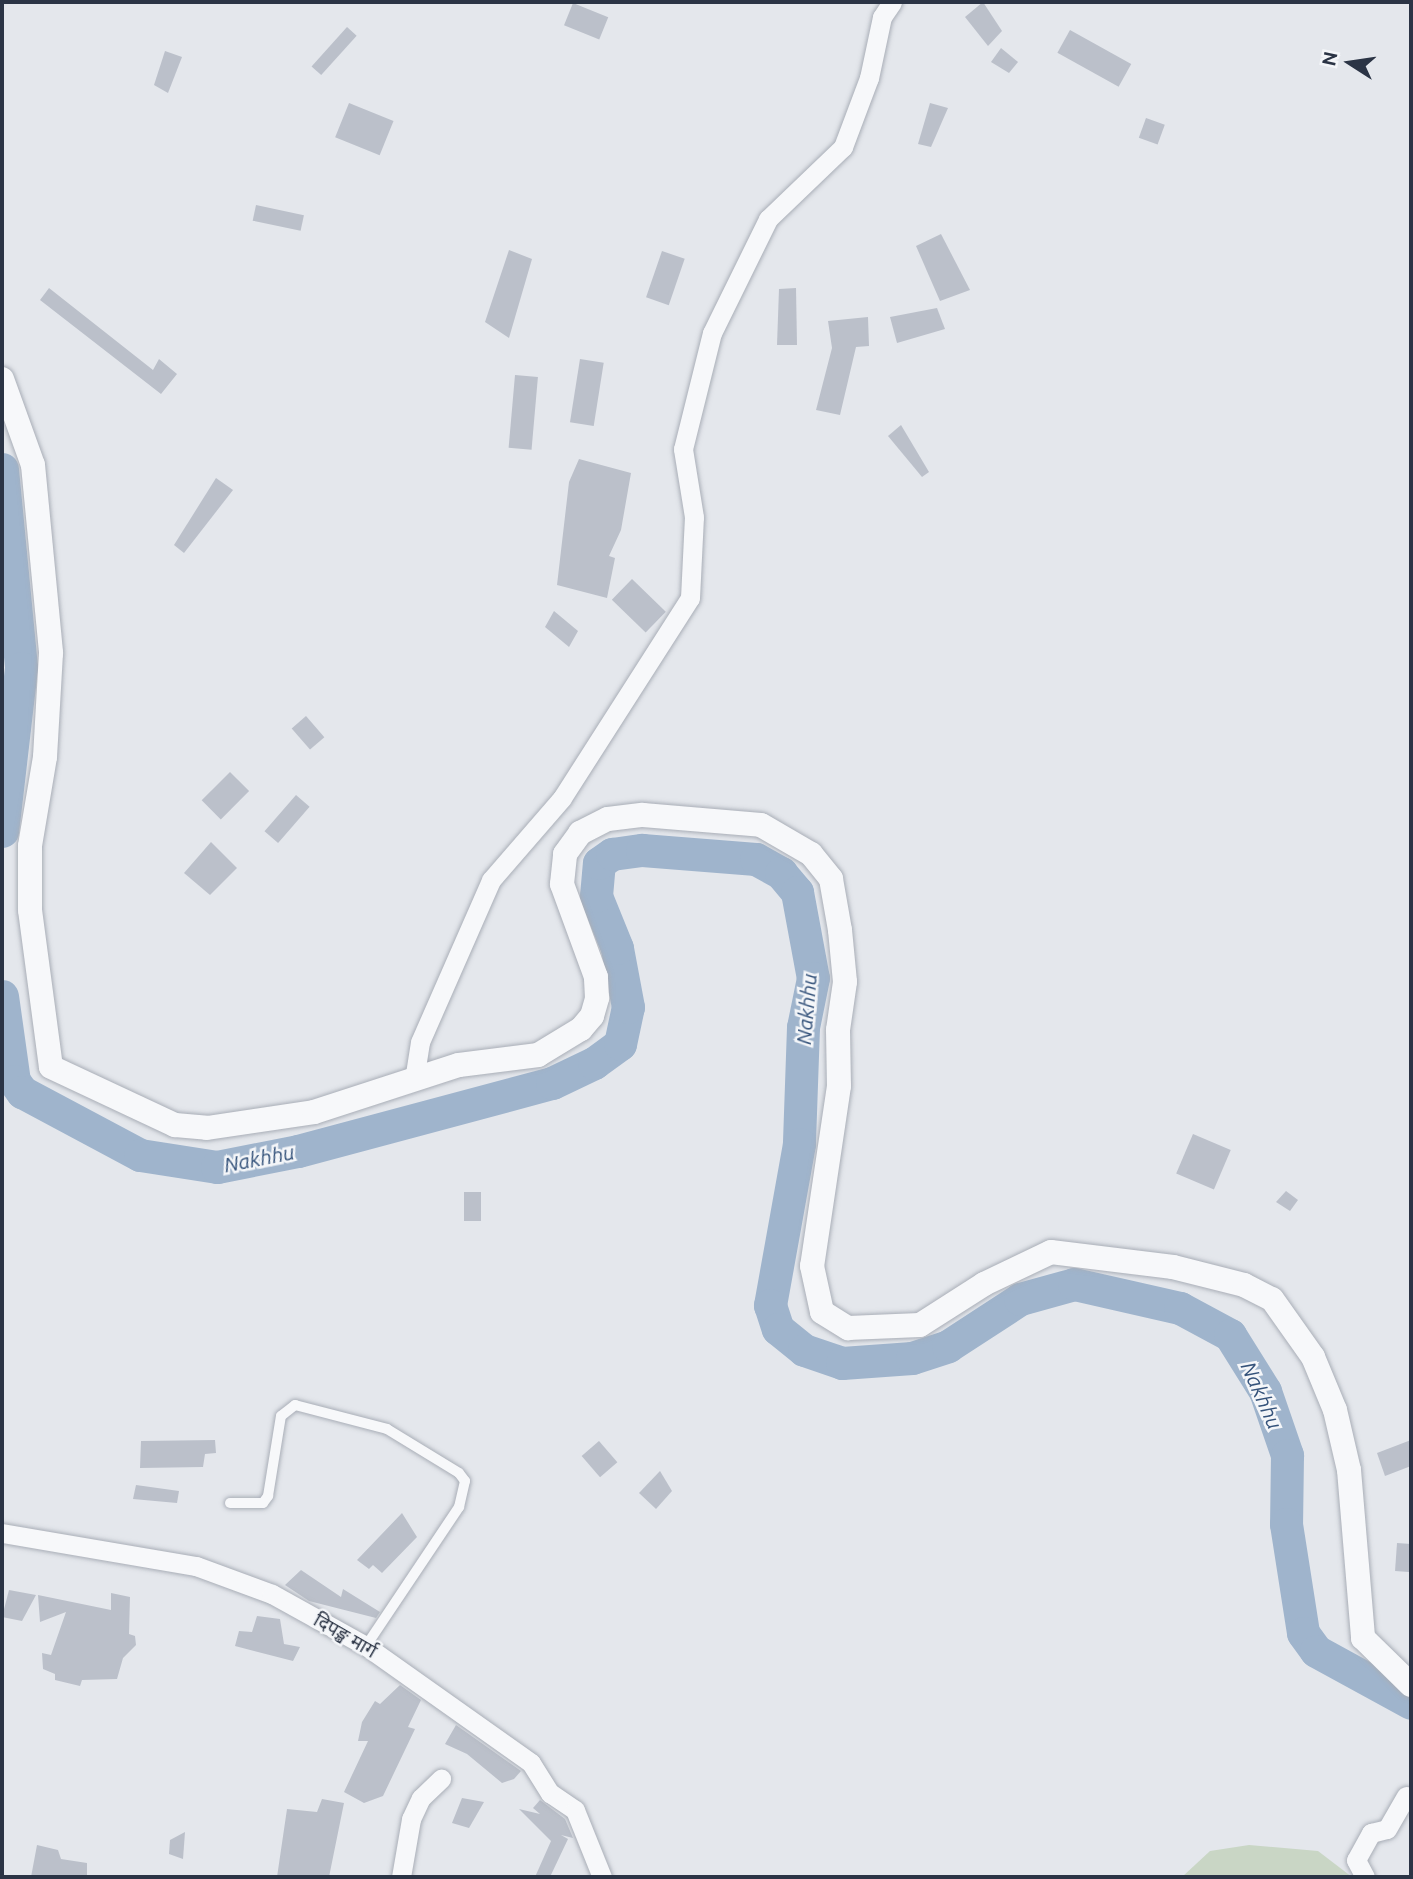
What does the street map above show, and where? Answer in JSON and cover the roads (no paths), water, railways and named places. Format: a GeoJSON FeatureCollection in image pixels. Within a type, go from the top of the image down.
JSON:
{"type":"FeatureCollection","features":[{"type":"Feature","properties":{"kind":"street"},"geometry":{"type":"LineString","coordinates":[[414,1080],[421,1042],[491,880],[562,798],[690,598],[694,517],[683,449],[712,333],[768,219],[843,147],[869,78],[882,17],[892,2]]}},
{"type":"Feature","properties":{"kind":"street"},"geometry":{"type":"LineString","coordinates":[[2,379],[33,465],[51,653],[45,757],[30,846],[30,910],[51,1067],[175,1125],[207,1128],[314,1112],[459,1065],[538,1055],[592,1016],[596,977],[562,884],[565,854],[580,834],[608,819],[643,815],[732,820],[783,837],[811,854],[831,879],[845,982],[838,1030],[839,1086],[812,1266],[822,1312],[848,1328],[920,1325],[984,1284],[1051,1252],[1173,1267],[1244,1284],[1272,1299],[1307,1345],[1335,1410],[1349,1470],[1363,1638],[1411,1685]]}},
{"type":"Feature","properties":{"kind":"street","name":"दिपङ्ख मार्ग"},"geometry":{"type":"LineString","coordinates":[[2,1533],[197,1566],[272,1594],[366,1646],[531,1763],[550,1793],[575,1810],[603,1877]]}},
{"type":"Feature","properties":{"kind":"street"},"geometry":{"type":"LineString","coordinates":[[401,1877],[411,1819],[421,1798],[441,1779]]}},
{"type":"Feature","properties":{"kind":"street"},"geometry":{"type":"LineString","coordinates":[[1365,1877],[1356,1860],[1371,1833],[1387,1829],[1406,1796]]}},
{"type":"Feature","properties":{"kind":"lane"},"geometry":{"type":"LineString","coordinates":[[230,1503],[264,1503],[268,1496],[281,1416],[295,1405],[387,1429],[459,1473],[465,1481],[459,1507],[366,1646]]}},
{"type":"Feature","properties":{"kind":"waterway","name":"Nakhhu"},"geometry":{"type":"LineString","coordinates":[[2,469],[21,668],[2,831]]}},
{"type":"Feature","properties":{"kind":"waterway","name":"Nakhhu"},"geometry":{"type":"LineString","coordinates":[[2,996],[14,1081],[22,1092],[140,1155],[217,1167],[298,1151],[552,1083],[594,1063],[620,1044],[628,1007],[617,948],[596,896],[599,863],[612,854],[642,850],[756,859],[781,873],[797,892],[813,978],[803,1027],[799,1144],[770,1305],[778,1329],[804,1350],[842,1363],[912,1358],[948,1346],[1020,1299],[1074,1284],[1180,1308],[1230,1335],[1265,1391],[1287,1455],[1286,1524],[1303,1633],[1316,1651],[1411,1703]]}}]}
